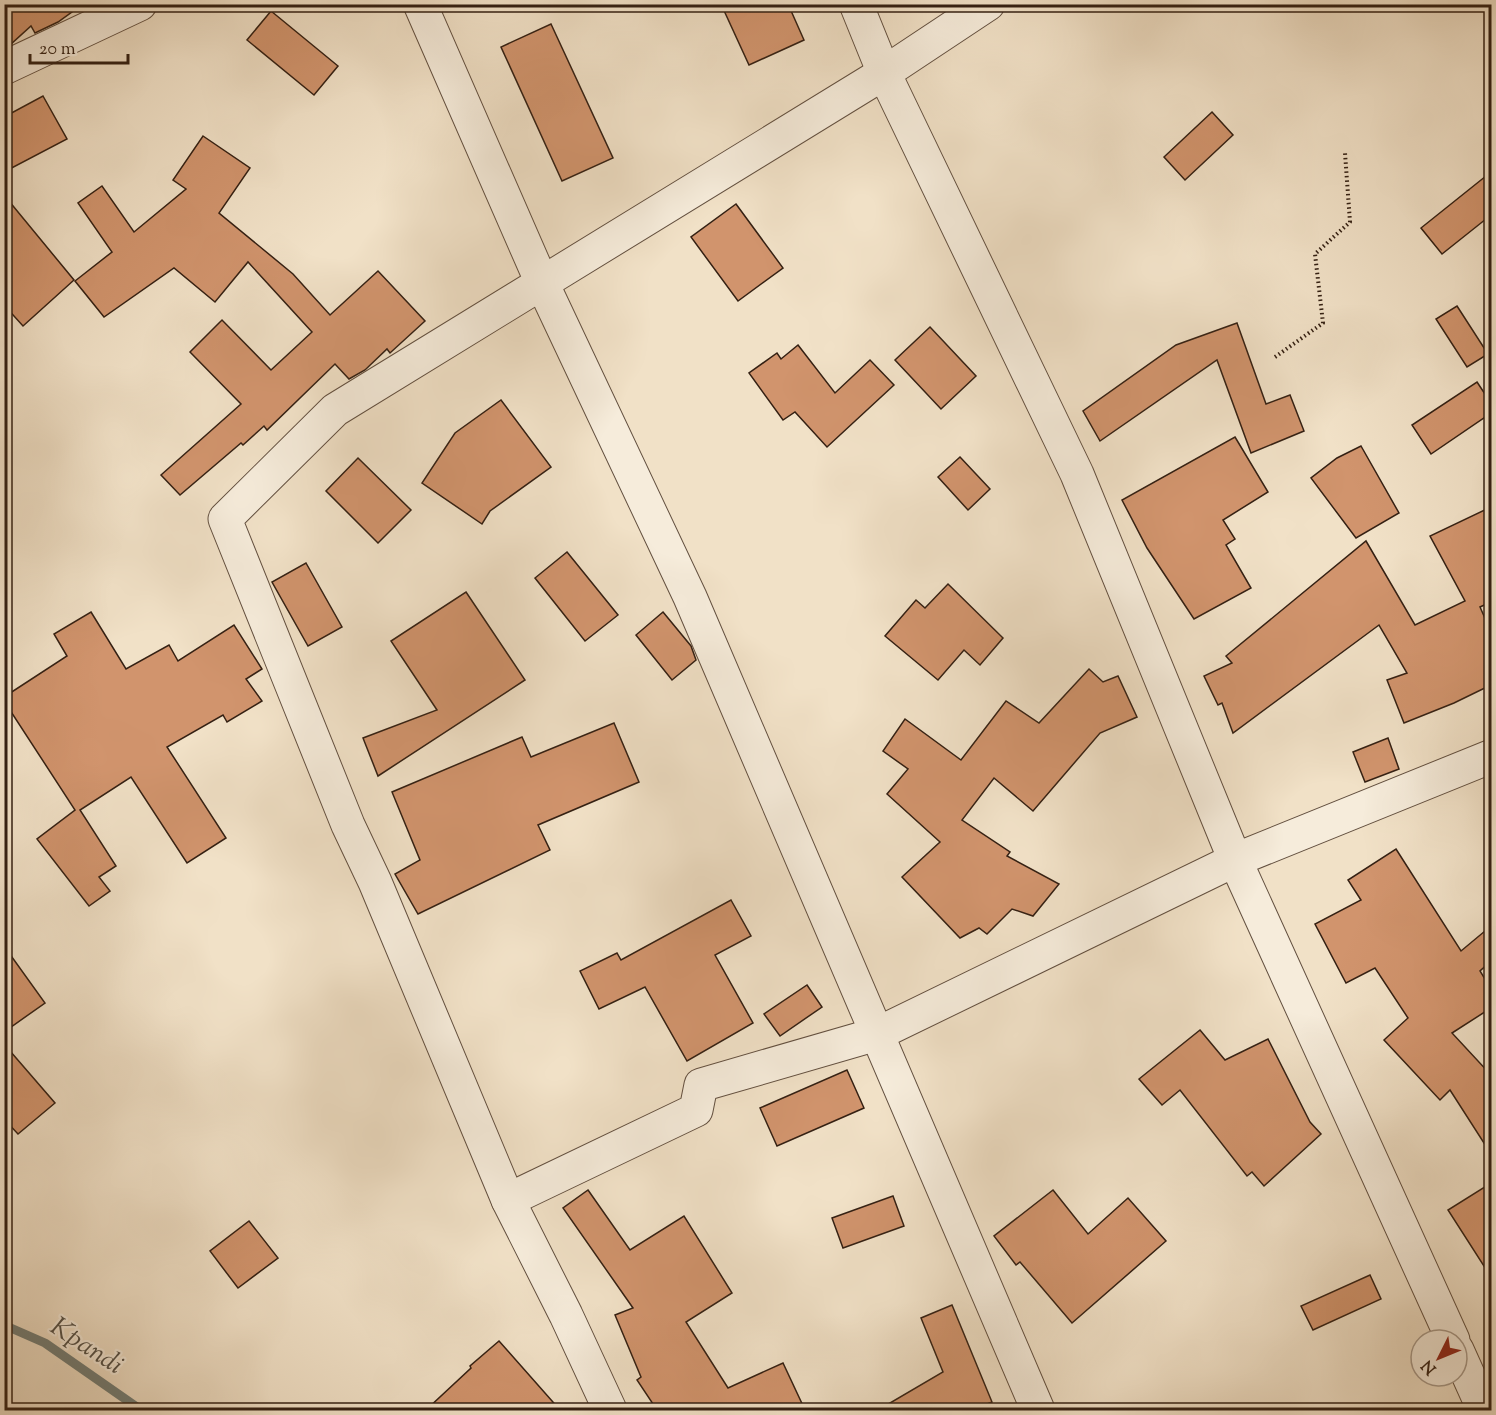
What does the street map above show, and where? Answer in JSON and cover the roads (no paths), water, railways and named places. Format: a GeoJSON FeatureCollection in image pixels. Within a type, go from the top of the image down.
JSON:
{"type":"FeatureCollection","features":[{"type":"Feature","properties":{"kind":"street"},"geometry":{"type":"LineString","coordinates":[[4,68],[140,4]]}},
{"type":"Feature","properties":{"kind":"street"},"geometry":{"type":"LineString","coordinates":[[420,4],[542,283],[690,597],[1038,1410]]}},
{"type":"Feature","properties":{"kind":"street"},"geometry":{"type":"LineString","coordinates":[[856,4],[884,73],[1077,474],[1235,860],[1448,1328]]}},
{"type":"Feature","properties":{"kind":"street"},"geometry":{"type":"LineString","coordinates":[[610,1410],[566,1315],[508,1200],[375,882],[348,825],[225,519],[335,410],[884,73],[988,4]]}},
{"type":"Feature","properties":{"kind":"street"},"geometry":{"type":"LineString","coordinates":[[508,1200],[696,1110],[701,1084],[877,1034],[1235,860],[1491,756]]}},
{"type":"Feature","properties":{"kind":"street"},"geometry":{"type":"LineString","coordinates":[[1468,1388],[1473,1407]]}},
{"type":"Feature","properties":{"kind":"waterway","name":"Kpandi"},"geometry":{"type":"LineString","coordinates":[[4,1325],[45,1343],[141,1410]]}}]}
